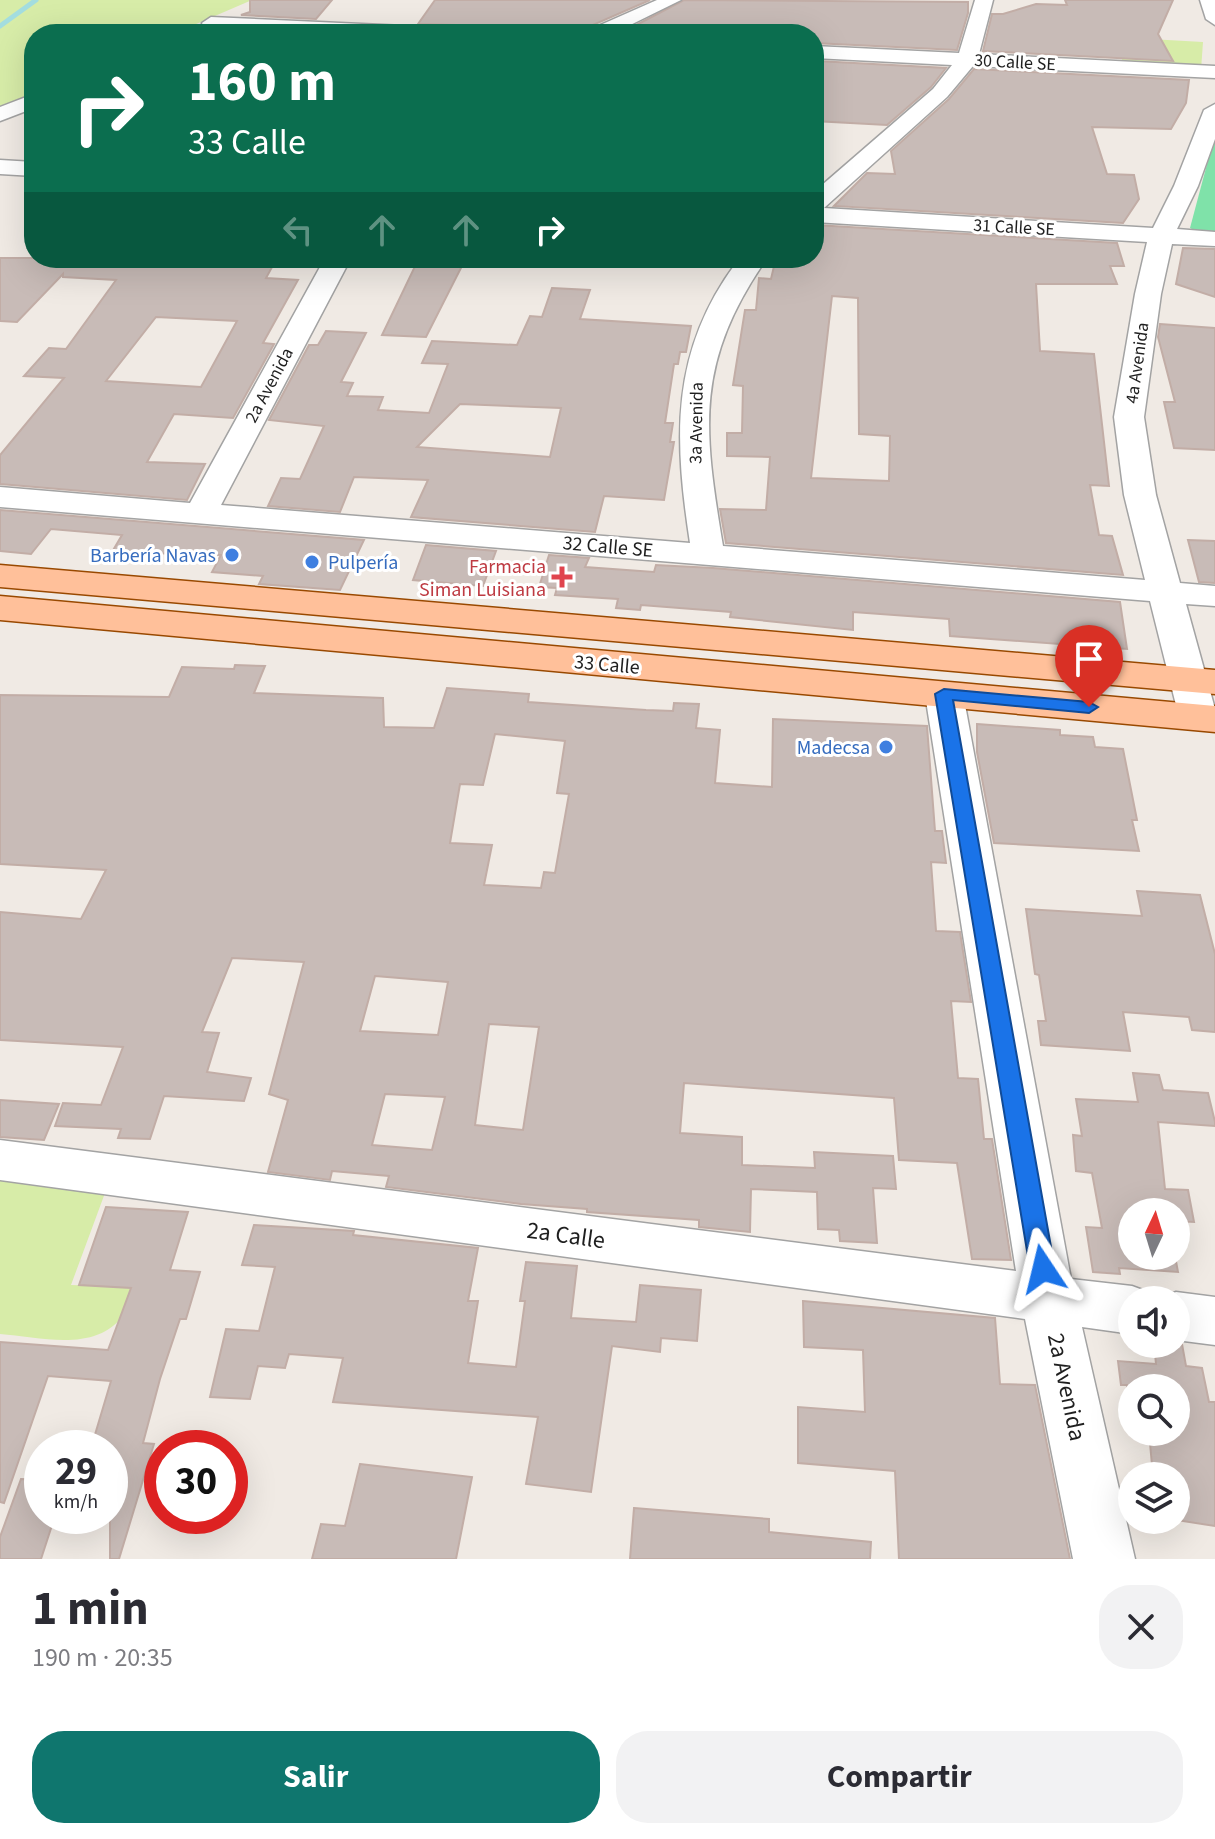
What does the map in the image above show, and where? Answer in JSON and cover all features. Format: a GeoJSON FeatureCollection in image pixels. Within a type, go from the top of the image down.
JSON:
{"type":"FeatureCollection","features":[{"type":"Feature","properties":{"kind":"main road","name":"33 Calle"},"geometry":{"type":"LineString","coordinates":[[0,576],[1201,680]]}},
{"type":"Feature","properties":{"kind":"main road","name":"33 Calle"},"geometry":{"type":"LineString","coordinates":[[0,608],[1207,718]]}},
{"type":"Feature","properties":{"kind":"street"},"geometry":{"type":"LineString","coordinates":[[618,24],[672,0]]}},
{"type":"Feature","properties":{"kind":"street"},"geometry":{"type":"LineString","coordinates":[[824,196],[940,93],[967,60],[984,0]]}},
{"type":"Feature","properties":{"kind":"street"},"geometry":{"type":"LineString","coordinates":[[1209,0],[1215,19]]}},
{"type":"Feature","properties":{"kind":"street"},"geometry":{"type":"LineString","coordinates":[[210,24],[250,6]]}},
{"type":"Feature","properties":{"kind":"street","name":"30 Calle SE"},"geometry":{"type":"LineString","coordinates":[[824,53],[1215,72]]}},
{"type":"Feature","properties":{"kind":"street"},"geometry":{"type":"LineString","coordinates":[[0,115],[24,104]]}},
{"type":"Feature","properties":{"kind":"street","name":"4a Avenida"},"geometry":{"type":"LineString","coordinates":[[1207,718],[1201,680],[1163,592],[1140,495],[1129,417],[1148,294],[1161,236],[1186,186],[1215,110]]}},
{"type":"Feature","properties":{"kind":"street"},"geometry":{"type":"LineString","coordinates":[[0,167],[24,168]]}},
{"type":"Feature","properties":{"kind":"street","name":"31 Calle SE"},"geometry":{"type":"LineString","coordinates":[[824,216],[1215,239]]}},
{"type":"Feature","properties":{"kind":"street","name":"2a Avenida"},"geometry":{"type":"LineString","coordinates":[[201,513],[333,268]]}},
{"type":"Feature","properties":{"kind":"street","name":"3a Avenida"},"geometry":{"type":"LineString","coordinates":[[708,554],[693,460],[693,387],[712,323],[744,268]]}},
{"type":"Feature","properties":{"kind":"street","name":"32 Calle SE"},"geometry":{"type":"LineString","coordinates":[[0,497],[1215,596]]}},
{"type":"Feature","properties":{"kind":"street","name":"2a Avenida"},"geometry":{"type":"LineString","coordinates":[[944,694],[1048,1299],[1104,1559]]}},
{"type":"Feature","properties":{"kind":"street","name":"2a Calle"},"geometry":{"type":"LineString","coordinates":[[0,1160],[1118,1308]]}},
{"type":"Feature","properties":{"kind":"street"},"geometry":{"type":"LineString","coordinates":[[1190,1318],[1215,1321]]}},
{"type":"Feature","properties":{"kind":"green space"},"geometry":{"type":"Polygon","coordinates":[[[0,0],[252,0],[196,24],[24,24],[24,98],[0,109],[0,0]]]}},
{"type":"Feature","properties":{"kind":"green space"},"geometry":{"type":"Polygon","coordinates":[[[1114,37],[1203,42],[1201,70],[1124,65],[1114,37]]]}},
{"type":"Feature","properties":{"kind":"green space"},"geometry":{"type":"Polygon","coordinates":[[[1215,134],[1215,235],[1202,234],[1190,228],[1215,134]]]}},
{"type":"Feature","properties":{"kind":"green space"},"geometry":{"type":"Polygon","coordinates":[[[0,1169],[105,1193],[71,1285],[100,1286],[139,1277],[125,1313],[113,1326],[99,1334],[67,1340],[0,1334],[0,1169]]]}},
{"type":"Feature","properties":{"kind":"building"},"geometry":{"type":"Polygon","coordinates":[[[250,0],[332,0],[316,19],[241,15],[250,12],[250,0]]]}},
{"type":"Feature","properties":{"kind":"building"},"geometry":{"type":"Polygon","coordinates":[[[435,0],[650,0],[595,24],[418,24],[435,0]]]}},
{"type":"Feature","properties":{"kind":"building"},"geometry":{"type":"Polygon","coordinates":[[[684,0],[968,2],[968,13],[957,50],[824,43],[824,24],[638,24],[684,0]]]}},
{"type":"Feature","properties":{"kind":"building"},"geometry":{"type":"Polygon","coordinates":[[[1065,0],[1173,0],[1158,34],[1173,61],[983,51],[992,14],[1003,14],[1036,4],[1067,5],[1065,0]]]}},
{"type":"Feature","properties":{"kind":"building"},"geometry":{"type":"Polygon","coordinates":[[[824,61],[946,68],[931,87],[887,125],[824,122],[824,61]]]}},
{"type":"Feature","properties":{"kind":"building"},"geometry":{"type":"Polygon","coordinates":[[[974,69],[1189,80],[1186,103],[1171,129],[1092,127],[1107,174],[1134,175],[1139,199],[1123,223],[834,206],[867,173],[895,174],[891,151],[949,99],[974,69]]]}},
{"type":"Feature","properties":{"kind":"building"},"geometry":{"type":"Polygon","coordinates":[[[824,226],[1117,243],[1124,266],[1110,266],[1117,284],[1036,284],[1040,351],[1094,354],[1109,486],[1090,485],[1099,535],[1112,536],[1123,575],[726,543],[720,509],[766,510],[770,457],[727,456],[727,433],[742,433],[743,386],[733,385],[745,310],[756,310],[759,278],[771,279],[774,268],[824,268],[824,226]],[[832,296],[811,478],[889,481],[890,436],[859,434],[858,298],[832,296]]]}},
{"type":"Feature","properties":{"kind":"building"},"geometry":{"type":"Polygon","coordinates":[[[1183,248],[1215,249],[1215,297],[1176,284],[1183,248]]]}},
{"type":"Feature","properties":{"kind":"building"},"geometry":{"type":"Polygon","coordinates":[[[0,258],[24,258],[24,268],[272,268],[266,278],[298,280],[263,343],[274,344],[233,418],[174,414],[147,462],[205,464],[187,500],[0,484],[0,455],[64,378],[24,376],[49,348],[66,349],[116,280],[63,277],[63,274],[17,322],[0,321],[0,258]],[[156,317],[106,381],[201,387],[237,321],[156,317]]]}},
{"type":"Feature","properties":{"kind":"building"},"geometry":{"type":"Polygon","coordinates":[[[414,268],[461,268],[426,337],[382,335],[414,268]]]}},
{"type":"Feature","properties":{"kind":"building"},"geometry":{"type":"Polygon","coordinates":[[[552,288],[590,290],[580,319],[691,326],[686,352],[680,352],[678,364],[674,364],[665,423],[673,423],[670,442],[674,442],[664,500],[604,496],[595,532],[411,517],[428,480],[354,477],[340,512],[268,506],[281,478],[300,479],[324,426],[269,420],[309,345],[318,345],[326,331],[366,333],[341,382],[353,383],[347,396],[383,397],[378,410],[429,413],[448,364],[422,363],[432,341],[517,345],[530,316],[542,317],[552,288]],[[460,404],[417,447],[550,457],[561,408],[460,404]]]}},
{"type":"Feature","properties":{"kind":"building"},"geometry":{"type":"Polygon","coordinates":[[[1160,324],[1215,328],[1215,450],[1174,448],[1164,402],[1175,402],[1158,337],[1160,324]]]}},
{"type":"Feature","properties":{"kind":"building"},"geometry":{"type":"Polygon","coordinates":[[[0,510],[364,540],[340,590],[259,584],[263,576],[212,572],[221,555],[112,552],[122,535],[51,529],[31,554],[0,551],[0,510]]]}},
{"type":"Feature","properties":{"kind":"building"},"geometry":{"type":"Polygon","coordinates":[[[1188,540],[1215,541],[1215,583],[1199,582],[1188,540]]]}},
{"type":"Feature","properties":{"kind":"building"},"geometry":{"type":"Polygon","coordinates":[[[426,545],[496,551],[483,586],[413,580],[426,545]]]}},
{"type":"Feature","properties":{"kind":"building"},"geometry":{"type":"Polygon","coordinates":[[[549,555],[589,558],[585,567],[654,572],[656,565],[713,568],[1120,602],[1127,649],[950,636],[949,619],[853,612],[853,630],[730,617],[731,612],[641,605],[640,610],[616,608],[618,599],[555,595],[557,588],[539,587],[549,555]]]}},
{"type":"Feature","properties":{"kind":"building"},"geometry":{"type":"Polygon","coordinates":[[[235,665],[265,666],[254,693],[383,698],[384,727],[434,728],[447,688],[529,694],[528,702],[646,710],[673,711],[674,703],[699,704],[696,728],[720,730],[715,783],[772,787],[773,719],[927,726],[935,831],[942,831],[946,863],[931,862],[936,931],[960,932],[971,1002],[951,1001],[958,1078],[978,1079],[984,1139],[992,1139],[1011,1260],[972,1259],[957,1163],[899,1160],[894,1098],[684,1083],[680,1133],[742,1137],[742,1165],[815,1168],[814,1152],[893,1156],[896,1189],[873,1188],[877,1243],[840,1241],[839,1230],[818,1229],[817,1192],[751,1189],[750,1232],[699,1227],[699,1220],[587,1212],[587,1209],[386,1187],[389,1176],[332,1171],[330,1180],[268,1172],[288,1100],[269,1094],[304,962],[232,958],[202,1032],[219,1033],[207,1072],[251,1078],[244,1101],[164,1096],[150,1139],[118,1138],[121,1129],[55,1126],[63,1103],[101,1105],[123,1047],[0,1040],[0,912],[81,919],[106,870],[0,864],[0,695],[169,697],[182,667],[234,669],[235,665]],[[495,734],[483,785],[460,784],[450,843],[492,845],[484,885],[541,888],[544,872],[555,873],[569,794],[557,793],[565,741],[495,734]],[[375,976],[360,1031],[438,1035],[448,982],[375,976]],[[489,1024],[475,1125],[523,1130],[539,1027],[489,1024]],[[385,1094],[372,1145],[432,1150],[445,1097],[385,1094]]]}},
{"type":"Feature","properties":{"kind":"building"},"geometry":{"type":"Polygon","coordinates":[[[977,724],[1060,730],[1060,735],[1093,737],[1095,747],[1123,749],[1137,820],[1132,820],[1139,851],[994,843],[977,752],[977,724]]]}},
{"type":"Feature","properties":{"kind":"building"},"geometry":{"type":"Polygon","coordinates":[[[1137,891],[1200,895],[1215,954],[1215,1032],[1192,1030],[1189,1017],[1123,1012],[1130,1051],[1041,1045],[1038,1021],[1046,1021],[1039,975],[1035,974],[1026,909],[1142,916],[1137,891]]]}},
{"type":"Feature","properties":{"kind":"building"},"geometry":{"type":"Polygon","coordinates":[[[1133,1073],[1159,1075],[1163,1090],[1208,1093],[1215,1126],[1158,1122],[1165,1189],[1188,1190],[1190,1198],[1118,1198],[1120,1274],[1093,1272],[1086,1227],[1102,1228],[1092,1173],[1076,1171],[1073,1135],[1082,1136],[1076,1099],[1138,1102],[1133,1073]]]}},
{"type":"Feature","properties":{"kind":"building"},"geometry":{"type":"Polygon","coordinates":[[[0,1100],[59,1104],[44,1140],[0,1137],[0,1100]]]}},
{"type":"Feature","properties":{"kind":"building"},"geometry":{"type":"Polygon","coordinates":[[[1190,1201],[1194,1222],[1190,1222],[1190,1201]]]}},
{"type":"Feature","properties":{"kind":"building"},"geometry":{"type":"Polygon","coordinates":[[[106,1207],[188,1212],[170,1270],[200,1272],[186,1319],[180,1319],[144,1430],[144,1477],[128,1529],[128,1430],[96,1430],[111,1381],[48,1376],[29,1430],[24,1430],[24,1445],[4,1503],[0,1502],[0,1342],[108,1350],[131,1288],[79,1285],[106,1207]]]}},
{"type":"Feature","properties":{"kind":"building"},"geometry":{"type":"Polygon","coordinates":[[[254,1225],[354,1231],[353,1235],[478,1248],[468,1301],[478,1301],[468,1363],[516,1367],[525,1301],[520,1301],[526,1262],[577,1266],[571,1318],[636,1322],[640,1285],[701,1290],[697,1341],[661,1338],[660,1352],[612,1346],[591,1492],[526,1484],[538,1417],[333,1402],[343,1358],[289,1354],[285,1368],[258,1366],[250,1399],[210,1397],[226,1329],[259,1331],[275,1267],[242,1265],[254,1225]]]}},
{"type":"Feature","properties":{"kind":"building"},"geometry":{"type":"Polygon","coordinates":[[[803,1301],[995,1318],[1000,1384],[1035,1385],[1070,1559],[899,1559],[895,1471],[798,1463],[798,1407],[865,1412],[863,1350],[804,1347],[803,1301]]]}},
{"type":"Feature","properties":{"kind":"building"},"geometry":{"type":"Polygon","coordinates":[[[1155,1358],[1185,1358],[1186,1366],[1202,1368],[1209,1402],[1215,1402],[1215,1526],[1190,1522],[1190,1462],[1152,1462],[1150,1446],[1190,1446],[1190,1374],[1120,1374],[1118,1361],[1156,1364],[1155,1358]]]}},
{"type":"Feature","properties":{"kind":"building"},"geometry":{"type":"Polygon","coordinates":[[[360,1464],[472,1477],[456,1559],[312,1559],[321,1524],[345,1526],[360,1464]]]}},
{"type":"Feature","properties":{"kind":"building"},"geometry":{"type":"Polygon","coordinates":[[[21,1479],[24,1479],[24,1534],[49,1534],[41,1559],[0,1559],[0,1537],[21,1479]]]}},
{"type":"Feature","properties":{"kind":"building"},"geometry":{"type":"Polygon","coordinates":[[[634,1508],[769,1519],[769,1532],[871,1542],[870,1559],[630,1559],[634,1508]]]}},
{"type":"Feature","properties":{"kind":"building"},"geometry":{"type":"Polygon","coordinates":[[[110,1534],[127,1534],[119,1559],[110,1559],[110,1534]]]}},
{"type":"Feature","properties":{"kind":"waterway"},"geometry":{"type":"LineString","coordinates":[[0,26],[36,0]]}},
{"type":"Feature","properties":{"kind":"place","name":"Barbería Navas"},"geometry":{"type":"Point","coordinates":[232,555]}},
{"type":"Feature","properties":{"kind":"place","name":"Pulpería"},"geometry":{"type":"Point","coordinates":[312,562]}},
{"type":"Feature","properties":{"kind":"place","name":"Farmacia Siman Luisiana"},"geometry":{"type":"Point","coordinates":[562,577]}},
{"type":"Feature","properties":{"kind":"place","name":"Madecsa"},"geometry":{"type":"Point","coordinates":[886,747]}},
{"type":"Feature","properties":{"kind":"route"},"geometry":{"type":"LineString","coordinates":[[1043,1269],[944,694],[1089,707]]}}]}
